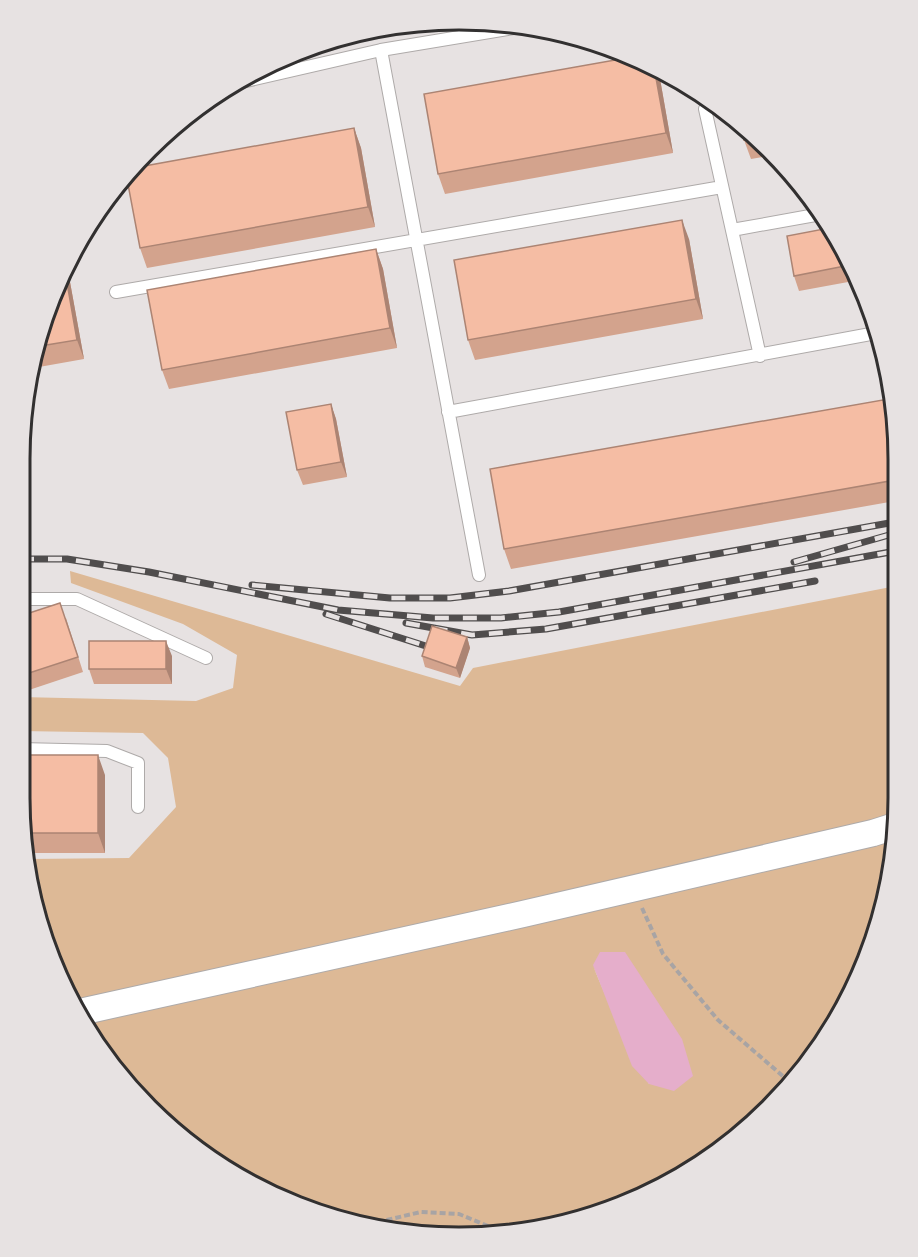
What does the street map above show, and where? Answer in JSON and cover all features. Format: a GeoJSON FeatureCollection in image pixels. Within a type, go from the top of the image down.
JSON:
{"type":"FeatureCollection","features":[{"type":"Feature","properties":{"kind":"street"},"geometry":{"type":"LineString","coordinates":[[86,1011],[523,914],[887,828]]}},
{"type":"Feature","properties":{"kind":"lane"},"geometry":{"type":"LineString","coordinates":[[263,77],[381,50],[492,32]]}},
{"type":"Feature","properties":{"kind":"lane"},"geometry":{"type":"LineString","coordinates":[[381,50],[479,575]]}},
{"type":"Feature","properties":{"kind":"lane"},"geometry":{"type":"LineString","coordinates":[[705,108],[760,356]]}},
{"type":"Feature","properties":{"kind":"lane"},"geometry":{"type":"LineString","coordinates":[[116,292],[722,187]]}},
{"type":"Feature","properties":{"kind":"lane"},"geometry":{"type":"LineString","coordinates":[[732,230],[812,216]]}},
{"type":"Feature","properties":{"kind":"lane"},"geometry":{"type":"LineString","coordinates":[[448,412],[869,334]]}},
{"type":"Feature","properties":{"kind":"lane"},"geometry":{"type":"LineString","coordinates":[[30,599],[78,599],[206,658]]}},
{"type":"Feature","properties":{"kind":"lane"},"geometry":{"type":"LineString","coordinates":[[30,749],[106,751],[138,763],[138,807]]}},
{"type":"Feature","properties":{"kind":"path"},"geometry":{"type":"LineString","coordinates":[[633,888],[663,954],[718,1020],[785,1078]]}},
{"type":"Feature","properties":{"kind":"path"},"geometry":{"type":"LineString","coordinates":[[385,1220],[422,1212],[459,1214],[488,1226]]}},
{"type":"Feature","properties":{"kind":"shaded area"},"geometry":{"type":"Polygon","coordinates":[[[70,571],[460,686],[473,668],[888,588],[888,798],[884,854],[880,882],[865,936],[844,988],[831,1012],[782,1081],[742,1121],[720,1138],[674,1170],[649,1183],[570,1212],[543,1219],[487,1226],[431,1226],[403,1223],[375,1219],[321,1204],[244,1170],[176,1121],[136,1081],[102,1036],[74,988],[53,936],[38,882],[35,859],[129,858],[176,807],[168,758],[143,733],[30,731],[30,697],[196,701],[233,688],[237,655],[183,624],[71,583],[70,571]],[[593,966],[613,1013],[649,1084],[593,966]]]}},
{"type":"Feature","properties":{"kind":"shaded area"},"geometry":{"type":"Polygon","coordinates":[[[600,952],[625,952],[682,1039],[693,1076],[674,1091],[649,1084],[632,1066],[593,965],[600,952]]]}},
{"type":"Feature","properties":{"kind":"building"},"geometry":{"type":"Polygon","coordinates":[[[615,60],[656,78],[666,133],[438,174],[424,94],[615,60]]]}},
{"type":"Feature","properties":{"kind":"building"},"geometry":{"type":"Polygon","coordinates":[[[354,128],[368,207],[140,248],[128,186],[146,166],[354,128]]]}},
{"type":"Feature","properties":{"kind":"building"},"geometry":{"type":"Polygon","coordinates":[[[682,220],[696,299],[468,340],[454,260],[682,220]]]}},
{"type":"Feature","properties":{"kind":"building"},"geometry":{"type":"Polygon","coordinates":[[[821,229],[843,266],[794,276],[787,236],[821,229]]]}},
{"type":"Feature","properties":{"kind":"building"},"geometry":{"type":"Polygon","coordinates":[[[376,249],[390,328],[162,370],[147,290],[376,249]]]}},
{"type":"Feature","properties":{"kind":"building"},"geometry":{"type":"Polygon","coordinates":[[[67,285],[77,340],[46,345],[67,285]]]}},
{"type":"Feature","properties":{"kind":"building"},"geometry":{"type":"Polygon","coordinates":[[[884,400],[888,481],[504,549],[490,469],[884,400]]]}},
{"type":"Feature","properties":{"kind":"building"},"geometry":{"type":"Polygon","coordinates":[[[331,404],[341,462],[297,470],[286,412],[331,404]]]}},
{"type":"Feature","properties":{"kind":"building"},"geometry":{"type":"Polygon","coordinates":[[[60,603],[78,657],[30,673],[30,613],[60,603]]]}},
{"type":"Feature","properties":{"kind":"building"},"geometry":{"type":"Polygon","coordinates":[[[432,626],[467,637],[456,668],[422,656],[432,626]]]}},
{"type":"Feature","properties":{"kind":"building"},"geometry":{"type":"Polygon","coordinates":[[[89,641],[166,641],[166,669],[89,669],[89,641]]]}},
{"type":"Feature","properties":{"kind":"building"},"geometry":{"type":"Polygon","coordinates":[[[30,755],[98,755],[98,833],[32,833],[30,755]]]}},
{"type":"Feature","properties":{"kind":"railway"},"geometry":{"type":"LineString","coordinates":[[252,585],[390,598],[450,598],[509,591],[888,523]]}},
{"type":"Feature","properties":{"kind":"railway"},"geometry":{"type":"LineString","coordinates":[[794,562],[888,535]]}},
{"type":"Feature","properties":{"kind":"railway"},"geometry":{"type":"LineString","coordinates":[[30,559],[67,559],[149,572],[338,610],[433,618],[501,618],[559,612],[888,552]]}},
{"type":"Feature","properties":{"kind":"railway"},"geometry":{"type":"LineString","coordinates":[[406,623],[472,635],[546,629],[815,581]]}},
{"type":"Feature","properties":{"kind":"railway"},"geometry":{"type":"LineString","coordinates":[[326,614],[432,648]]}}]}
